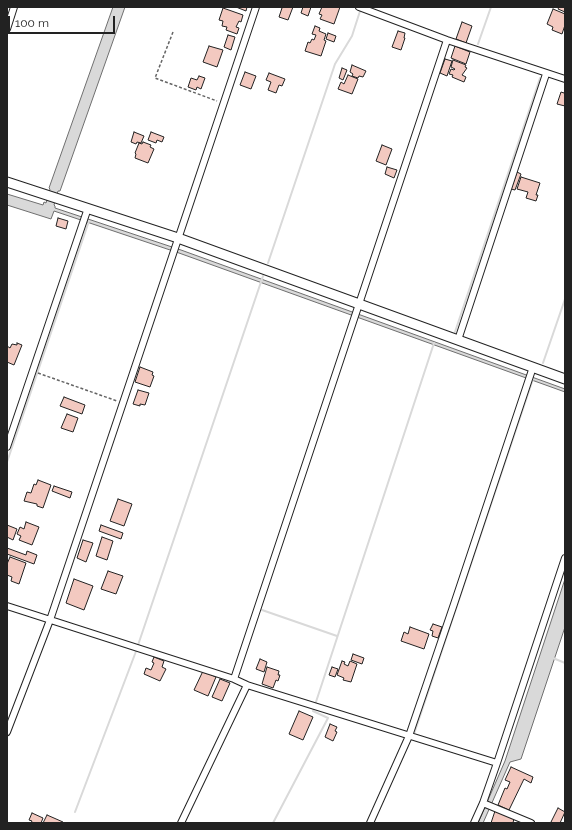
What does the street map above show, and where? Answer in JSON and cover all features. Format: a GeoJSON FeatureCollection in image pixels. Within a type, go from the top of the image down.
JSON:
{"type":"FeatureCollection","features":[{"type":"Feature","properties":{"kind":"street"},"geometry":{"type":"LineString","coordinates":[[7,29],[14,7]]}},
{"type":"Feature","properties":{"kind":"street"},"geometry":{"type":"LineString","coordinates":[[7,732],[50,620],[256,7]]}},
{"type":"Feature","properties":{"kind":"street"},"geometry":{"type":"LineString","coordinates":[[365,8],[447,40],[546,74],[565,79]]}},
{"type":"Feature","properties":{"kind":"street"},"geometry":{"type":"LineString","coordinates":[[234,679],[447,40]]}},
{"type":"Feature","properties":{"kind":"street"},"geometry":{"type":"LineString","coordinates":[[458,340],[546,74]]}},
{"type":"Feature","properties":{"kind":"street"},"geometry":{"type":"LineString","coordinates":[[7,182],[57,198],[86,212],[176,242],[357,311],[458,340],[532,370],[565,378]]}},
{"type":"Feature","properties":{"kind":"street"},"geometry":{"type":"LineString","coordinates":[[7,447],[86,212]]}},
{"type":"Feature","properties":{"kind":"street"},"geometry":{"type":"LineString","coordinates":[[370,823],[409,736],[532,370]]}},
{"type":"Feature","properties":{"kind":"street"},"geometry":{"type":"LineString","coordinates":[[474,823],[486,804],[497,763],[565,558]]}},
{"type":"Feature","properties":{"kind":"street"},"geometry":{"type":"LineString","coordinates":[[7,606],[234,679],[247,685],[497,763]]}},
{"type":"Feature","properties":{"kind":"street"},"geometry":{"type":"LineString","coordinates":[[181,823],[247,685]]}},
{"type":"Feature","properties":{"kind":"street"},"geometry":{"type":"LineString","coordinates":[[486,804],[530,823]]}},
{"type":"Feature","properties":{"kind":"path"},"geometry":{"type":"LineString","coordinates":[[173,32],[155,78],[223,104]]}},
{"type":"Feature","properties":{"kind":"path"},"geometry":{"type":"LineString","coordinates":[[41,374],[122,403]]}},
{"type":"Feature","properties":{"kind":"shaded area"},"geometry":{"type":"Polygon","coordinates":[[[113,7],[125,7],[60,191],[58,191],[54,205],[55,208],[181,250],[565,389],[565,392],[179,253],[54,211],[51,219],[7,205],[7,194],[43,205],[44,202],[46,203],[49,188],[113,7]]]}},
{"type":"Feature","properties":{"kind":"shaded area"},"geometry":{"type":"Polygon","coordinates":[[[565,579],[565,627],[521,759],[510,762],[483,823],[478,823],[505,761],[565,579]]]}},
{"type":"Feature","properties":{"kind":"building"},"geometry":{"type":"Polygon","coordinates":[[[236,7],[247,7],[246,11],[236,7]]]}},
{"type":"Feature","properties":{"kind":"building"},"geometry":{"type":"Polygon","coordinates":[[[280,7],[293,7],[288,20],[279,17],[282,8],[280,7]]]}},
{"type":"Feature","properties":{"kind":"building"},"geometry":{"type":"Polygon","coordinates":[[[303,7],[311,7],[308,16],[301,13],[303,7]]]}},
{"type":"Feature","properties":{"kind":"building"},"geometry":{"type":"Polygon","coordinates":[[[322,7],[340,7],[334,24],[320,19],[322,15],[319,14],[322,7]]]}},
{"type":"Feature","properties":{"kind":"building"},"geometry":{"type":"Polygon","coordinates":[[[559,7],[565,7],[565,12],[558,9],[559,7]]]}},
{"type":"Feature","properties":{"kind":"building"},"geometry":{"type":"Polygon","coordinates":[[[223,8],[243,15],[241,22],[239,21],[236,27],[239,28],[237,34],[226,30],[227,27],[222,26],[223,21],[219,20],[223,8]]]}},
{"type":"Feature","properties":{"kind":"building"},"geometry":{"type":"Polygon","coordinates":[[[553,9],[565,14],[565,25],[562,34],[552,30],[553,27],[547,24],[553,9]]]}},
{"type":"Feature","properties":{"kind":"building"},"geometry":{"type":"Polygon","coordinates":[[[462,22],[472,26],[466,43],[456,39],[462,22]]]}},
{"type":"Feature","properties":{"kind":"building"},"geometry":{"type":"Polygon","coordinates":[[[315,26],[320,28],[319,31],[326,34],[324,40],[326,41],[321,56],[305,51],[308,42],[310,43],[312,39],[314,40],[316,35],[312,34],[315,26]]]}},
{"type":"Feature","properties":{"kind":"building"},"geometry":{"type":"Polygon","coordinates":[[[398,31],[405,33],[401,50],[392,47],[398,31]]]}},
{"type":"Feature","properties":{"kind":"building"},"geometry":{"type":"Polygon","coordinates":[[[328,33],[336,36],[334,42],[326,39],[328,33]]]}},
{"type":"Feature","properties":{"kind":"building"},"geometry":{"type":"Polygon","coordinates":[[[228,35],[235,37],[231,50],[224,47],[228,35]]]}},
{"type":"Feature","properties":{"kind":"building"},"geometry":{"type":"Polygon","coordinates":[[[209,46],[223,50],[217,67],[203,62],[209,46]]]}},
{"type":"Feature","properties":{"kind":"building"},"geometry":{"type":"Polygon","coordinates":[[[455,46],[470,52],[466,64],[451,58],[455,46]]]}},
{"type":"Feature","properties":{"kind":"building"},"geometry":{"type":"Polygon","coordinates":[[[445,59],[452,61],[447,76],[440,73],[445,59]]]}},
{"type":"Feature","properties":{"kind":"building"},"geometry":{"type":"Polygon","coordinates":[[[453,60],[466,65],[465,67],[467,68],[462,75],[466,77],[464,82],[452,77],[453,75],[449,74],[451,69],[455,69],[451,67],[453,60]]]}},
{"type":"Feature","properties":{"kind":"building"},"geometry":{"type":"Polygon","coordinates":[[[352,65],[366,71],[363,77],[359,76],[358,78],[352,76],[353,74],[350,72],[352,65]]]}},
{"type":"Feature","properties":{"kind":"building"},"geometry":{"type":"Polygon","coordinates":[[[342,68],[347,70],[343,80],[339,78],[342,68]]]}},
{"type":"Feature","properties":{"kind":"building"},"geometry":{"type":"Polygon","coordinates":[[[245,72],[256,76],[251,89],[240,85],[245,72]]]}},
{"type":"Feature","properties":{"kind":"building"},"geometry":{"type":"Polygon","coordinates":[[[269,73],[285,79],[282,86],[279,85],[276,93],[268,90],[271,82],[266,80],[269,73]]]}},
{"type":"Feature","properties":{"kind":"building"},"geometry":{"type":"Polygon","coordinates":[[[348,75],[358,79],[352,94],[338,89],[341,82],[344,84],[348,75]]]}},
{"type":"Feature","properties":{"kind":"building"},"geometry":{"type":"Polygon","coordinates":[[[199,76],[205,78],[201,89],[197,87],[196,90],[188,87],[191,78],[197,80],[199,76]]]}},
{"type":"Feature","properties":{"kind":"building"},"geometry":{"type":"Polygon","coordinates":[[[565,91],[565,106],[557,104],[561,92],[564,93],[565,91]]]}},
{"type":"Feature","properties":{"kind":"building"},"geometry":{"type":"Polygon","coordinates":[[[134,132],[144,136],[141,143],[137,142],[136,144],[131,142],[134,132]]]}},
{"type":"Feature","properties":{"kind":"building"},"geometry":{"type":"Polygon","coordinates":[[[151,132],[164,137],[162,142],[157,140],[156,143],[148,140],[151,132]]]}},
{"type":"Feature","properties":{"kind":"building"},"geometry":{"type":"Polygon","coordinates":[[[143,142],[151,145],[150,147],[154,149],[148,163],[135,158],[135,153],[139,143],[142,144],[143,142]]]}},
{"type":"Feature","properties":{"kind":"building"},"geometry":{"type":"Polygon","coordinates":[[[382,145],[392,149],[386,165],[376,161],[382,145]]]}},
{"type":"Feature","properties":{"kind":"building"},"geometry":{"type":"Polygon","coordinates":[[[387,167],[397,170],[394,178],[385,174],[387,167]]]}},
{"type":"Feature","properties":{"kind":"building"},"geometry":{"type":"Polygon","coordinates":[[[517,172],[521,174],[515,190],[511,189],[517,172]]]}},
{"type":"Feature","properties":{"kind":"building"},"geometry":{"type":"Polygon","coordinates":[[[521,177],[540,183],[536,195],[538,195],[536,201],[526,198],[528,192],[517,189],[521,177]]]}},
{"type":"Feature","properties":{"kind":"building"},"geometry":{"type":"Polygon","coordinates":[[[58,218],[68,221],[66,229],[56,226],[58,218]]]}},
{"type":"Feature","properties":{"kind":"building"},"geometry":{"type":"Polygon","coordinates":[[[17,343],[22,345],[14,365],[7,362],[7,346],[10,348],[12,344],[17,345],[17,343]]]}},
{"type":"Feature","properties":{"kind":"building"},"geometry":{"type":"Polygon","coordinates":[[[140,367],[153,372],[152,375],[154,376],[150,387],[135,382],[140,367]]]}},
{"type":"Feature","properties":{"kind":"building"},"geometry":{"type":"Polygon","coordinates":[[[138,390],[149,393],[145,405],[140,404],[140,406],[133,404],[138,390]]]}},
{"type":"Feature","properties":{"kind":"building"},"geometry":{"type":"Polygon","coordinates":[[[64,397],[85,405],[82,414],[60,406],[64,397]]]}},
{"type":"Feature","properties":{"kind":"building"},"geometry":{"type":"Polygon","coordinates":[[[67,414],[78,418],[73,432],[61,428],[67,414]]]}},
{"type":"Feature","properties":{"kind":"building"},"geometry":{"type":"Polygon","coordinates":[[[38,480],[51,485],[43,508],[37,506],[37,504],[24,501],[27,492],[31,493],[34,484],[36,485],[38,480]]]}},
{"type":"Feature","properties":{"kind":"building"},"geometry":{"type":"Polygon","coordinates":[[[54,486],[72,492],[70,498],[52,491],[54,486]]]}},
{"type":"Feature","properties":{"kind":"building"},"geometry":{"type":"Polygon","coordinates":[[[118,499],[132,504],[124,526],[110,521],[118,499]]]}},
{"type":"Feature","properties":{"kind":"building"},"geometry":{"type":"Polygon","coordinates":[[[26,522],[39,527],[32,545],[19,540],[21,536],[17,534],[20,527],[24,529],[26,522]]]}},
{"type":"Feature","properties":{"kind":"building"},"geometry":{"type":"Polygon","coordinates":[[[7,525],[17,529],[13,540],[7,537],[7,525]]]}},
{"type":"Feature","properties":{"kind":"building"},"geometry":{"type":"Polygon","coordinates":[[[101,525],[123,533],[121,539],[99,531],[101,525]]]}},
{"type":"Feature","properties":{"kind":"building"},"geometry":{"type":"Polygon","coordinates":[[[102,537],[113,541],[107,560],[96,556],[102,537]]]}},
{"type":"Feature","properties":{"kind":"building"},"geometry":{"type":"Polygon","coordinates":[[[83,540],[93,543],[86,562],[77,558],[83,540]]]}},
{"type":"Feature","properties":{"kind":"building"},"geometry":{"type":"Polygon","coordinates":[[[7,548],[26,555],[27,551],[37,555],[34,564],[7,554],[7,548]]]}},
{"type":"Feature","properties":{"kind":"building"},"geometry":{"type":"Polygon","coordinates":[[[10,557],[26,563],[19,584],[11,581],[12,577],[7,575],[7,564],[10,557]]]}},
{"type":"Feature","properties":{"kind":"building"},"geometry":{"type":"Polygon","coordinates":[[[108,571],[123,576],[116,594],[101,589],[108,571]]]}},
{"type":"Feature","properties":{"kind":"building"},"geometry":{"type":"Polygon","coordinates":[[[74,579],[93,586],[84,610],[66,603],[74,579]]]}},
{"type":"Feature","properties":{"kind":"building"},"geometry":{"type":"Polygon","coordinates":[[[433,624],[442,627],[438,638],[432,636],[433,631],[430,630],[433,624]]]}},
{"type":"Feature","properties":{"kind":"building"},"geometry":{"type":"Polygon","coordinates":[[[410,627],[429,634],[424,649],[401,641],[404,632],[408,634],[410,627]]]}},
{"type":"Feature","properties":{"kind":"building"},"geometry":{"type":"Polygon","coordinates":[[[353,654],[364,658],[362,664],[351,660],[353,654]]]}},
{"type":"Feature","properties":{"kind":"building"},"geometry":{"type":"Polygon","coordinates":[[[154,657],[164,661],[162,667],[166,669],[160,681],[144,674],[146,668],[151,670],[154,663],[152,662],[154,657]]]}},
{"type":"Feature","properties":{"kind":"building"},"geometry":{"type":"Polygon","coordinates":[[[260,659],[267,662],[264,672],[256,669],[260,659]]]}},
{"type":"Feature","properties":{"kind":"building"},"geometry":{"type":"Polygon","coordinates":[[[342,661],[348,666],[350,661],[357,664],[351,682],[343,680],[344,678],[337,675],[342,661]]]}},
{"type":"Feature","properties":{"kind":"building"},"geometry":{"type":"Polygon","coordinates":[[[267,667],[279,671],[278,675],[280,675],[278,681],[276,680],[273,688],[262,684],[267,667]]]}},
{"type":"Feature","properties":{"kind":"building"},"geometry":{"type":"Polygon","coordinates":[[[332,667],[338,669],[335,677],[329,675],[332,667]]]}},
{"type":"Feature","properties":{"kind":"building"},"geometry":{"type":"Polygon","coordinates":[[[203,671],[216,677],[208,696],[194,690],[203,671]]]}},
{"type":"Feature","properties":{"kind":"building"},"geometry":{"type":"Polygon","coordinates":[[[220,679],[230,683],[222,701],[212,697],[220,679]]]}},
{"type":"Feature","properties":{"kind":"building"},"geometry":{"type":"Polygon","coordinates":[[[299,711],[313,717],[303,740],[289,734],[299,711]]]}},
{"type":"Feature","properties":{"kind":"building"},"geometry":{"type":"Polygon","coordinates":[[[330,724],[337,727],[335,731],[337,732],[333,741],[325,737],[330,724]]]}},
{"type":"Feature","properties":{"kind":"building"},"geometry":{"type":"Polygon","coordinates":[[[511,767],[533,777],[531,783],[524,779],[509,810],[498,805],[505,788],[507,789],[510,782],[505,780],[511,767]]]}},
{"type":"Feature","properties":{"kind":"building"},"geometry":{"type":"Polygon","coordinates":[[[558,808],[565,812],[560,823],[553,823],[551,822],[558,808]]]}},
{"type":"Feature","properties":{"kind":"building"},"geometry":{"type":"Polygon","coordinates":[[[495,811],[514,818],[513,823],[491,823],[495,811]]]}},
{"type":"Feature","properties":{"kind":"building"},"geometry":{"type":"Polygon","coordinates":[[[32,813],[43,818],[41,823],[31,823],[32,821],[29,820],[32,813]]]}},
{"type":"Feature","properties":{"kind":"building"},"geometry":{"type":"Polygon","coordinates":[[[47,815],[63,822],[43,823],[47,815]]]}},
{"type":"Feature","properties":{"kind":"waterway"},"geometry":{"type":"LineString","coordinates":[[478,44],[491,7]]}},
{"type":"Feature","properties":{"kind":"waterway"},"geometry":{"type":"LineString","coordinates":[[268,263],[335,64],[352,36],[361,8]]}},
{"type":"Feature","properties":{"kind":"waterway"},"geometry":{"type":"LineString","coordinates":[[455,332],[540,78]]}},
{"type":"Feature","properties":{"kind":"waterway"},"geometry":{"type":"LineString","coordinates":[[7,462],[89,221]]}},
{"type":"Feature","properties":{"kind":"waterway"},"geometry":{"type":"LineString","coordinates":[[75,812],[135,654],[263,276]]}},
{"type":"Feature","properties":{"kind":"waterway"},"geometry":{"type":"LineString","coordinates":[[543,363],[565,299]]}},
{"type":"Feature","properties":{"kind":"waterway"},"geometry":{"type":"LineString","coordinates":[[273,823],[328,718],[313,711],[434,343]]}},
{"type":"Feature","properties":{"kind":"waterway"},"geometry":{"type":"LineString","coordinates":[[414,734],[533,379]]}},
{"type":"Feature","properties":{"kind":"waterway"},"geometry":{"type":"LineString","coordinates":[[262,610],[337,636]]}},
{"type":"Feature","properties":{"kind":"waterway"},"geometry":{"type":"LineString","coordinates":[[553,658],[565,663]]}}]}
